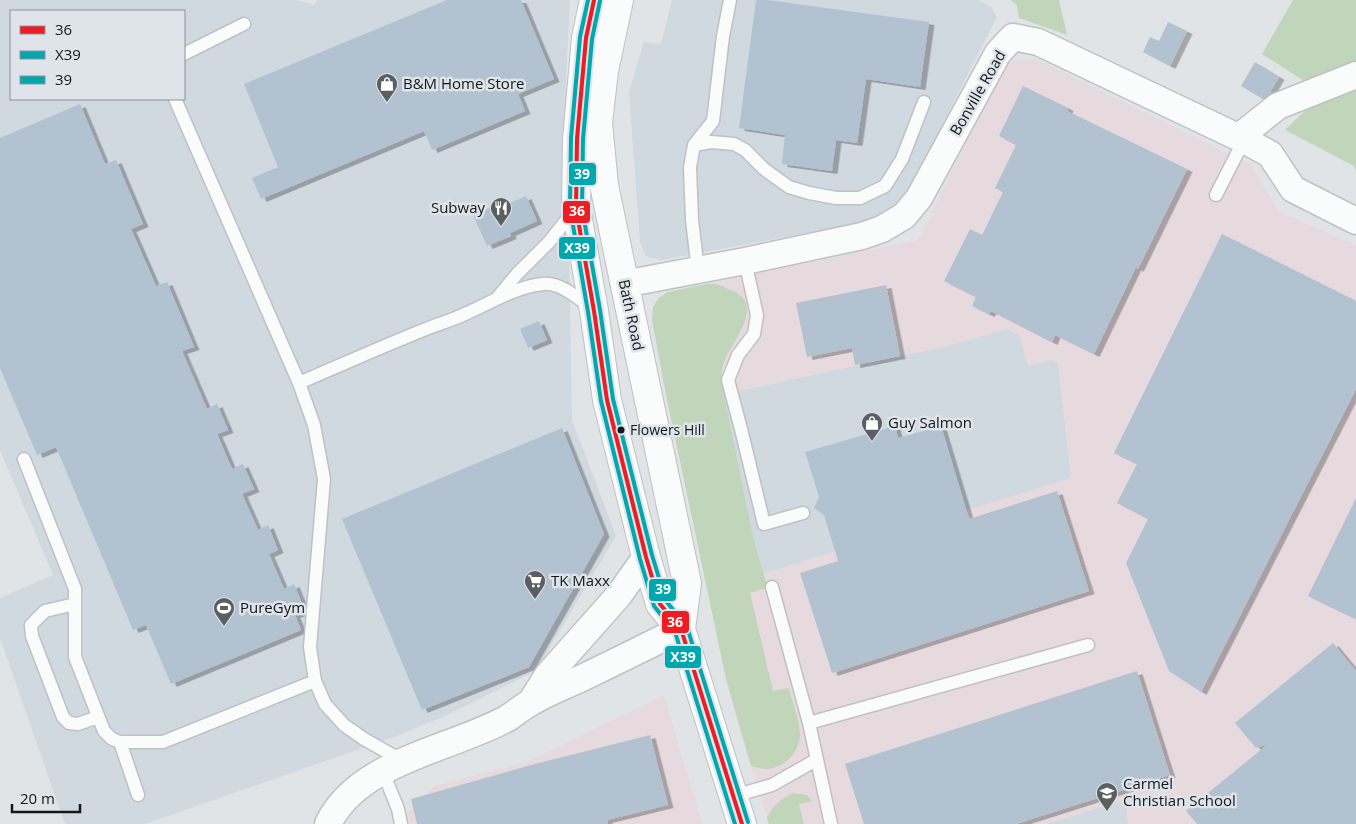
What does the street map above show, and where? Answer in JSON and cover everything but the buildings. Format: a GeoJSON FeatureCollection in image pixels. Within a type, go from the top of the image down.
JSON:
{"type":"FeatureCollection","features":[{"type":"Feature","properties":{"kind":"highway","name":"Bath Road"},"geometry":{"type":"LineString","coordinates":[[594,0],[586,38],[577,139],[576,208],[607,400],[646,557],[660,604],[681,629],[742,824]]}},
{"type":"Feature","properties":{"kind":"highway","name":"Bath Road"},"geometry":{"type":"LineString","coordinates":[[619,0],[604,70],[598,124],[604,185],[686,583],[681,629]]}},
{"type":"Feature","properties":{"kind":"street","name":"Bonville Road"},"geometry":{"type":"LineString","coordinates":[[624,284],[862,236],[882,229],[904,216],[919,198],[998,53],[1013,37],[1038,42],[1242,138],[1270,154],[1293,189],[1356,221]]}},
{"type":"Feature","properties":{"kind":"street"},"geometry":{"type":"LineString","coordinates":[[1242,138],[1278,106],[1356,75]]}},
{"type":"Feature","properties":{"kind":"street"},"geometry":{"type":"LineString","coordinates":[[531,702],[548,675],[619,595],[646,557]]}},
{"type":"Feature","properties":{"kind":"street"},"geometry":{"type":"LineString","coordinates":[[328,824],[333,814],[348,795],[393,767],[508,718],[531,702],[681,629]]}},
{"type":"Feature","properties":{"kind":"lane"},"geometry":{"type":"LineString","coordinates":[[698,270],[692,220],[690,167],[694,144],[713,121],[723,36],[730,0]]}},
{"type":"Feature","properties":{"kind":"lane"},"geometry":{"type":"LineString","coordinates":[[185,54],[244,24]]}},
{"type":"Feature","properties":{"kind":"lane"},"geometry":{"type":"LineString","coordinates":[[175,100],[299,383],[314,425],[324,479],[310,647],[315,681],[325,704],[344,725],[364,739],[393,767],[401,824]]}},
{"type":"Feature","properties":{"kind":"lane"},"geometry":{"type":"LineString","coordinates":[[694,144],[710,142],[734,144],[745,150],[764,169],[789,187],[827,196],[860,198],[885,186],[902,159],[924,102]]}},
{"type":"Feature","properties":{"kind":"lane"},"geometry":{"type":"LineString","coordinates":[[1216,195],[1242,138]]}},
{"type":"Feature","properties":{"kind":"lane"},"geometry":{"type":"LineString","coordinates":[[498,297],[517,274],[550,241],[576,208]]}},
{"type":"Feature","properties":{"kind":"lane"},"geometry":{"type":"LineString","coordinates":[[745,261],[757,315],[754,334],[738,354],[728,380],[764,524],[803,513]]}},
{"type":"Feature","properties":{"kind":"lane"},"geometry":{"type":"LineString","coordinates":[[299,383],[465,314],[498,297],[545,284],[560,287],[577,297],[594,311]]}},
{"type":"Feature","properties":{"kind":"lane"},"geometry":{"type":"LineString","coordinates":[[24,459],[75,589],[75,657],[104,731],[112,739],[120,742],[163,742],[315,681]]}},
{"type":"Feature","properties":{"kind":"lane"},"geometry":{"type":"LineString","coordinates":[[772,587],[809,723],[831,824]]}},
{"type":"Feature","properties":{"kind":"lane"},"geometry":{"type":"LineString","coordinates":[[75,604],[45,611],[31,625],[32,636],[63,717],[69,724],[78,724],[98,717]]}},
{"type":"Feature","properties":{"kind":"lane"},"geometry":{"type":"LineString","coordinates":[[809,723],[1088,645]]}},
{"type":"Feature","properties":{"kind":"lane"},"geometry":{"type":"LineString","coordinates":[[120,742],[138,795]]}},
{"type":"Feature","properties":{"kind":"lane"},"geometry":{"type":"LineString","coordinates":[[734,796],[772,785],[816,760]]}},
{"type":"Feature","properties":{"kind":"shaded area"},"geometry":{"type":"Polygon","coordinates":[[[0,0],[297,0],[315,5],[317,0],[570,0],[566,77],[572,420],[616,536],[536,671],[445,716],[397,736],[145,824],[65,824],[0,638],[0,598],[53,575],[0,450],[0,0]]]}},
{"type":"Feature","properties":{"kind":"shaded area"},"geometry":{"type":"Polygon","coordinates":[[[672,0],[978,0],[991,7],[997,17],[906,196],[886,211],[866,222],[661,260],[646,256],[640,242],[629,92],[644,42],[661,44],[672,0]]]}},
{"type":"Feature","properties":{"kind":"shaded area"},"geometry":{"type":"Polygon","coordinates":[[[1016,59],[1037,59],[1251,165],[1279,212],[1356,245],[1356,824],[1128,824],[1126,799],[1046,824],[769,824],[734,711],[708,591],[1071,478],[1058,364],[1054,359],[1028,366],[1019,335],[1008,329],[938,348],[669,406],[659,298],[668,292],[918,240],[1002,69],[1016,59]]]}},
{"type":"Feature","properties":{"kind":"shaded area","name":"Guy Salmon"},"geometry":{"type":"Polygon","coordinates":[[[1008,329],[1058,363],[1072,478],[708,591],[669,406],[938,348],[1008,329]]]}},
{"type":"Feature","properties":{"kind":"shaded area"},"geometry":{"type":"Polygon","coordinates":[[[664,695],[702,824],[396,824],[434,786],[527,762],[664,695]]]}},
{"type":"Feature","properties":{"kind":"shaded area","name":"Carmel Christian School"},"geometry":{"type":"Polygon","coordinates":[[[1126,799],[1128,824],[1046,824],[1126,799]]]}},
{"type":"Feature","properties":{"kind":"green space"},"geometry":{"type":"Polygon","coordinates":[[[1011,0],[1059,0],[1067,35],[1019,18],[1017,5],[1011,0]]]}},
{"type":"Feature","properties":{"kind":"green space"},"geometry":{"type":"Polygon","coordinates":[[[1293,0],[1356,0],[1356,65],[1309,84],[1262,54],[1293,0]]]}},
{"type":"Feature","properties":{"kind":"green space"},"geometry":{"type":"Polygon","coordinates":[[[1356,84],[1356,171],[1354,166],[1285,130],[1317,99],[1356,84]]]}},
{"type":"Feature","properties":{"kind":"green space"},"geometry":{"type":"Polygon","coordinates":[[[707,284],[719,285],[733,291],[742,297],[746,305],[744,325],[723,365],[722,386],[755,546],[768,588],[750,593],[773,691],[789,688],[800,733],[798,746],[790,758],[773,768],[764,769],[751,766],[726,679],[652,320],[653,307],[659,298],[668,292],[707,284]]]}},
{"type":"Feature","properties":{"kind":"green space"},"geometry":{"type":"Polygon","coordinates":[[[793,793],[807,795],[812,801],[799,804],[804,824],[769,824],[767,818],[772,809],[781,800],[793,793]]]}},
{"type":"Feature","properties":{"kind":"transit line","name":"X39"},"geometry":{"type":"LineString","coordinates":[[588,0],[580,37],[571,138],[570,208],[601,401],[640,559],[654,606],[675,632],[735,824]]}},
{"type":"Feature","properties":{"kind":"transit line","name":"36"},"geometry":{"type":"LineString","coordinates":[[594,0],[586,38],[577,139],[576,208],[607,400],[646,557],[660,604],[681,629],[742,824]]}},
{"type":"Feature","properties":{"kind":"transit line","name":"39"},"geometry":{"type":"LineString","coordinates":[[600,1],[592,39],[583,139],[582,208],[613,399],[652,555],[666,601],[687,627],[748,822]]}},
{"type":"Feature","properties":{"kind":"place","name":"B&M Home Store"},"geometry":{"type":"Point","coordinates":[387,103]}},
{"type":"Feature","properties":{"kind":"place","name":"Subway"},"geometry":{"type":"Point","coordinates":[501,227]}},
{"type":"Feature","properties":{"kind":"place","name":"Flowers Hill"},"geometry":{"type":"Point","coordinates":[621,430]}},
{"type":"Feature","properties":{"kind":"place","name":"Guy Salmon"},"geometry":{"type":"Point","coordinates":[872,442]}},
{"type":"Feature","properties":{"kind":"place","name":"TK Maxx"},"geometry":{"type":"Point","coordinates":[535,600]}},
{"type":"Feature","properties":{"kind":"place","name":"PureGym"},"geometry":{"type":"Point","coordinates":[224,627]}},
{"type":"Feature","properties":{"kind":"place","name":"Carmel Christian School"},"geometry":{"type":"Point","coordinates":[1107,812]}}]}
